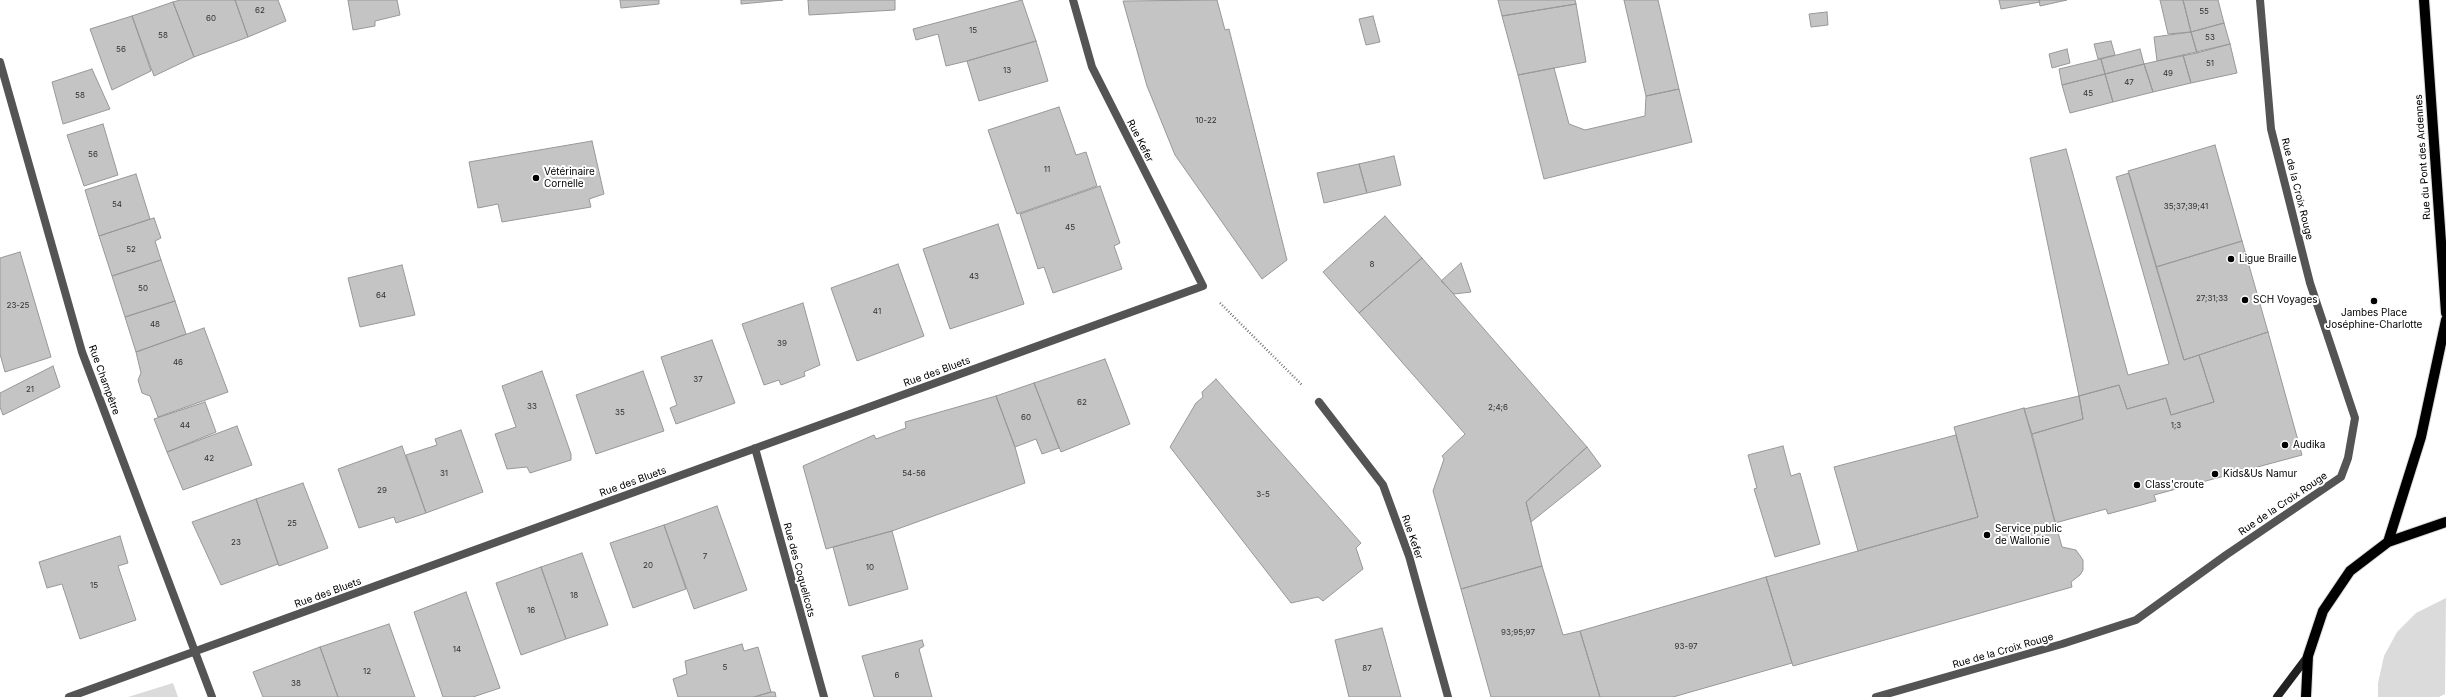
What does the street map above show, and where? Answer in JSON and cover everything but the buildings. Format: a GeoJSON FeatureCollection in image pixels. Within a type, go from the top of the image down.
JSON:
{"type":"FeatureCollection","features":[{"type":"Feature","properties":{"kind":"main road","name":"Rue du Pont des Ardennes"},"geometry":{"type":"LineString","coordinates":[[2424,0],[2446,313]]}},
{"type":"Feature","properties":{"kind":"main road"},"geometry":{"type":"LineString","coordinates":[[2388,542],[2421,437],[2446,320]]}},
{"type":"Feature","properties":{"kind":"main road"},"geometry":{"type":"LineString","coordinates":[[2306,697],[2308,656],[2323,611],[2350,571],[2388,542],[2446,522]]}},
{"type":"Feature","properties":{"kind":"main road"},"geometry":{"type":"LineString","coordinates":[[2277,697],[2308,656]]}},
{"type":"Feature","properties":{"kind":"street","name":"Rue Kefer"},"geometry":{"type":"LineString","coordinates":[[1073,0],[1092,67],[1203,286]]}},
{"type":"Feature","properties":{"kind":"street","name":"Rue de la Croix Rouge"},"geometry":{"type":"LineString","coordinates":[[1876,697],[2062,644],[2136,620],[2226,555],[2341,477],[2348,458],[2354,418],[2310,283],[2271,129],[2260,0]]}},
{"type":"Feature","properties":{"kind":"street","name":"Rue Champêtre"},"geometry":{"type":"LineString","coordinates":[[0,62],[82,352],[212,697]]}},
{"type":"Feature","properties":{"kind":"street","name":"Rue des Bluets"},"geometry":{"type":"LineString","coordinates":[[69,697],[1203,286]]}},
{"type":"Feature","properties":{"kind":"street","name":"Rue Kefer"},"geometry":{"type":"LineString","coordinates":[[1319,402],[1383,485],[1409,556],[1448,697]]}},
{"type":"Feature","properties":{"kind":"street","name":"Rue des Coquelicots"},"geometry":{"type":"LineString","coordinates":[[755,448],[824,697]]}},
{"type":"Feature","properties":{"kind":"path"},"geometry":{"type":"LineString","coordinates":[[1203,286],[1319,402]]}},
{"type":"Feature","properties":{"kind":"shaded area"},"geometry":{"type":"Polygon","coordinates":[[[2446,598],[2445,694],[2439,697],[2378,697],[2378,683],[2384,656],[2397,632],[2416,613],[2446,598]]]}},
{"type":"Feature","properties":{"kind":"shaded area"},"geometry":{"type":"Polygon","coordinates":[[[173,683],[178,697],[128,697],[173,683]]]}},
{"type":"Feature","properties":{"kind":"place","name":"Vétérinaire Cornelle"},"geometry":{"type":"Point","coordinates":[536,178]}},
{"type":"Feature","properties":{"kind":"place","name":"Ligue Braille"},"geometry":{"type":"Point","coordinates":[2231,259]}},
{"type":"Feature","properties":{"kind":"place","name":"SCH Voyages"},"geometry":{"type":"Point","coordinates":[2245,300]}},
{"type":"Feature","properties":{"kind":"place","name":"Jambes Place Joséphine-Charlotte"},"geometry":{"type":"Point","coordinates":[2374,301]}},
{"type":"Feature","properties":{"kind":"place","name":"Audika"},"geometry":{"type":"Point","coordinates":[2285,445]}},
{"type":"Feature","properties":{"kind":"place","name":"Kids&Us Namur"},"geometry":{"type":"Point","coordinates":[2215,474]}},
{"type":"Feature","properties":{"kind":"place","name":"Class'croute"},"geometry":{"type":"Point","coordinates":[2137,485]}},
{"type":"Feature","properties":{"kind":"place","name":"Service public de Wallonie"},"geometry":{"type":"Point","coordinates":[1987,535]}}]}
